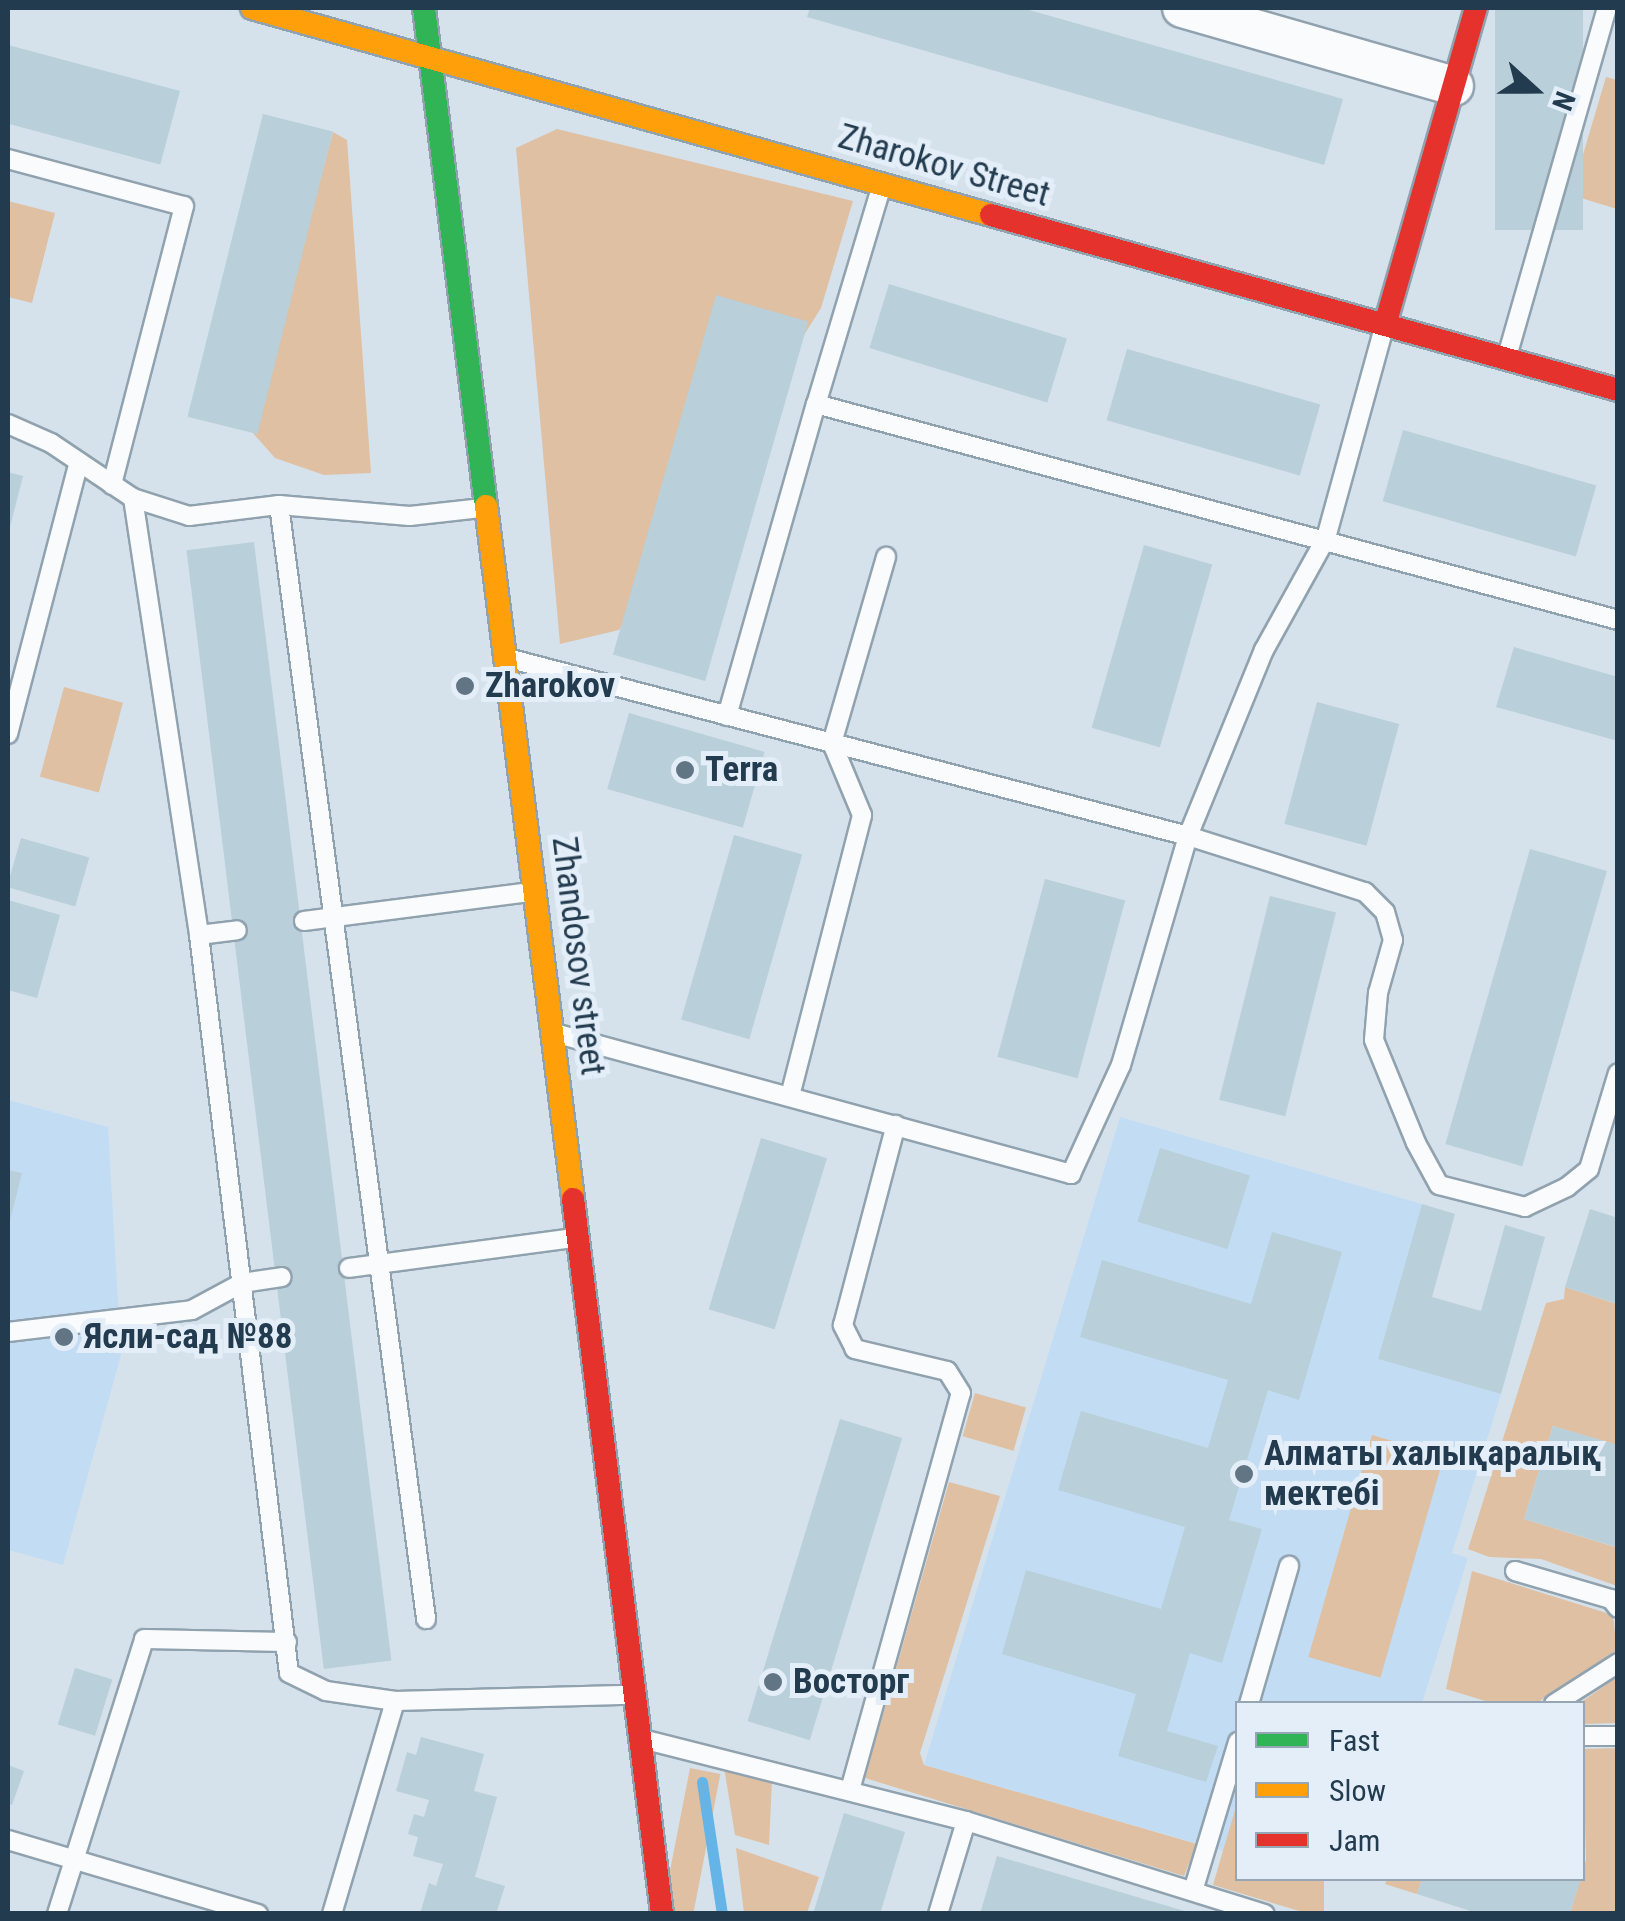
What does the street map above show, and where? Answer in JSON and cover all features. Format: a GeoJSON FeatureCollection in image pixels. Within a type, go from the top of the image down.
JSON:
{"type":"FeatureCollection","features":[{"type":"Feature","properties":{"kind":"main road","name":"Zharokov Street"},"geometry":{"type":"LineString","coordinates":[[252,8],[1618,390]]}},
{"type":"Feature","properties":{"kind":"main road","name":"Zhandosov street"},"geometry":{"type":"LineString","coordinates":[[424,8],[662,1914]]}},
{"type":"Feature","properties":{"kind":"main road"},"geometry":{"type":"LineString","coordinates":[[1385,325],[1476,8]]}},
{"type":"Feature","properties":{"kind":"street"},"geometry":{"type":"LineString","coordinates":[[1182,8],[1454,86]]}},
{"type":"Feature","properties":{"kind":"lane"},"geometry":{"type":"LineString","coordinates":[[1506,358],[1607,8]]}},
{"type":"Feature","properties":{"kind":"lane"},"geometry":{"type":"LineString","coordinates":[[8,159],[184,206],[112,485]]}},
{"type":"Feature","properties":{"kind":"lane"},"geometry":{"type":"LineString","coordinates":[[727,716],[882,186]]}},
{"type":"Feature","properties":{"kind":"lane"},"geometry":{"type":"LineString","coordinates":[[553,1032],[1072,1174],[1121,1064],[1188,836],[1264,650],[1326,538],[1385,325]]}},
{"type":"Feature","properties":{"kind":"lane"},"geometry":{"type":"LineString","coordinates":[[816,404],[1326,538],[1618,620]]}},
{"type":"Feature","properties":{"kind":"lane"},"geometry":{"type":"LineString","coordinates":[[8,424],[79,462],[133,498],[189,516],[279,505],[410,516],[487,508]]}},
{"type":"Feature","properties":{"kind":"lane"},"geometry":{"type":"LineString","coordinates":[[8,734],[79,462]]}},
{"type":"Feature","properties":{"kind":"lane"},"geometry":{"type":"LineString","coordinates":[[133,498],[199,935],[290,1673],[326,1691],[394,1701],[635,1695]]}},
{"type":"Feature","properties":{"kind":"lane"},"geometry":{"type":"LineString","coordinates":[[279,505],[426,1618]]}},
{"type":"Feature","properties":{"kind":"lane"},"geometry":{"type":"LineString","coordinates":[[790,1096],[862,815],[832,743],[886,556]]}},
{"type":"Feature","properties":{"kind":"lane"},"geometry":{"type":"LineString","coordinates":[[506,658],[1188,836],[1364,892],[1384,912],[1393,940],[1378,993],[1374,1040],[1416,1143],[1439,1185],[1525,1206],[1567,1187],[1590,1169],[1618,1072]]}},
{"type":"Feature","properties":{"kind":"lane"},"geometry":{"type":"LineString","coordinates":[[304,921],[535,891]]}},
{"type":"Feature","properties":{"kind":"lane"},"geometry":{"type":"LineString","coordinates":[[199,935],[237,930]]}},
{"type":"Feature","properties":{"kind":"lane"},"geometry":{"type":"LineString","coordinates":[[850,1790],[961,1393],[947,1372],[855,1349],[843,1325],[896,1125]]}},
{"type":"Feature","properties":{"kind":"lane"},"geometry":{"type":"LineString","coordinates":[[349,1268],[578,1237]]}},
{"type":"Feature","properties":{"kind":"lane"},"geometry":{"type":"LineString","coordinates":[[8,1332],[192,1310],[242,1283],[282,1277]]}},
{"type":"Feature","properties":{"kind":"lane"},"geometry":{"type":"LineString","coordinates":[[1250,1701],[1289,1566]]}},
{"type":"Feature","properties":{"kind":"lane"},"geometry":{"type":"LineString","coordinates":[[1515,1572],[1611,1599],[1618,1608]]}},
{"type":"Feature","properties":{"kind":"lane"},"geometry":{"type":"LineString","coordinates":[[56,1914],[77,1860],[144,1639],[287,1642]]}},
{"type":"Feature","properties":{"kind":"lane"},"geometry":{"type":"LineString","coordinates":[[1559,1701],[1618,1663]]}},
{"type":"Feature","properties":{"kind":"lane"},"geometry":{"type":"LineString","coordinates":[[332,1914],[394,1701]]}},
{"type":"Feature","properties":{"kind":"lane"},"geometry":{"type":"LineString","coordinates":[[1585,1736],[1618,1736]]}},
{"type":"Feature","properties":{"kind":"lane"},"geometry":{"type":"LineString","coordinates":[[641,1738],[966,1821],[1265,1914]]}},
{"type":"Feature","properties":{"kind":"lane"},"geometry":{"type":"LineString","coordinates":[[1193,1891],[1235,1752]]}},
{"type":"Feature","properties":{"kind":"lane"},"geometry":{"type":"LineString","coordinates":[[938,1914],[966,1821]]}},
{"type":"Feature","properties":{"kind":"lane"},"geometry":{"type":"LineString","coordinates":[[8,1840],[258,1914]]}},
{"type":"Feature","properties":{"kind":"shaded area"},"geometry":{"type":"Polygon","coordinates":[[[1606,77],[1617,80],[1617,209],[1571,195],[1606,77]]]}},
{"type":"Feature","properties":{"kind":"shaded area"},"geometry":{"type":"Polygon","coordinates":[[[557,129],[853,201],[821,308],[619,630],[560,644],[516,148],[557,129]]]}},
{"type":"Feature","properties":{"kind":"shaded area"},"geometry":{"type":"Polygon","coordinates":[[[333,132],[347,140],[371,473],[324,475],[275,458],[253,433],[333,132]]]}},
{"type":"Feature","properties":{"kind":"shaded area"},"geometry":{"type":"Polygon","coordinates":[[[8,201],[55,213],[32,303],[8,297],[8,201]]]}},
{"type":"Feature","properties":{"kind":"shaded area"},"geometry":{"type":"Polygon","coordinates":[[[64,687],[123,703],[99,793],[40,777],[64,687]]]}},
{"type":"Feature","properties":{"kind":"shaded area","name":"Ясли-сад №88"},"geometry":{"type":"Polygon","coordinates":[[[8,1100],[108,1127],[121,1355],[63,1565],[8,1550],[8,1100]]]}},
{"type":"Feature","properties":{"kind":"shaded area","name":"Алматы халықаралық мектебі"},"geometry":{"type":"Polygon","coordinates":[[[1120,1117],[1422,1204],[1378,1359],[1501,1394],[1452,1553],[1468,1558],[1423,1701],[1235,1701],[1235,1854],[924,1765],[1120,1117]]]}},
{"type":"Feature","properties":{"kind":"shaded area"},"geometry":{"type":"Polygon","coordinates":[[[1565,1287],[1617,1304],[1617,1445],[1553,1426],[1524,1519],[1615,1547],[1617,1541],[1617,1586],[1541,1559],[1489,1557],[1468,1549],[1546,1303],[1564,1299],[1565,1287]]]}},
{"type":"Feature","properties":{"kind":"shaded area"},"geometry":{"type":"Polygon","coordinates":[[[975,1393],[1026,1408],[1014,1451],[963,1436],[975,1393]]]}},
{"type":"Feature","properties":{"kind":"shaded area"},"geometry":{"type":"Polygon","coordinates":[[[1372,1435],[1444,1456],[1380,1678],[1308,1657],[1372,1435]]]}},
{"type":"Feature","properties":{"kind":"shaded area"},"geometry":{"type":"Polygon","coordinates":[[[949,1482],[1000,1496],[920,1753],[924,1765],[1197,1844],[1184,1876],[865,1778],[949,1482]]]}},
{"type":"Feature","properties":{"kind":"shaded area"},"geometry":{"type":"Polygon","coordinates":[[[1472,1571],[1613,1615],[1617,1650],[1540,1701],[1485,1701],[1446,1689],[1472,1571]]]}},
{"type":"Feature","properties":{"kind":"shaded area"},"geometry":{"type":"Polygon","coordinates":[[[1617,1677],[1617,1723],[1585,1724],[1583,1701],[1617,1677]]]}},
{"type":"Feature","properties":{"kind":"shaded area"},"geometry":{"type":"Polygon","coordinates":[[[1617,1748],[1617,1913],[1570,1914],[1580,1881],[1585,1881],[1585,1749],[1617,1748]]]}},
{"type":"Feature","properties":{"kind":"shaded area"},"geometry":{"type":"Polygon","coordinates":[[[724,1767],[772,1779],[769,1845],[735,1835],[724,1767]]]}},
{"type":"Feature","properties":{"kind":"shaded area"},"geometry":{"type":"Polygon","coordinates":[[[690,1768],[720,1774],[693,1914],[662,1911],[690,1768]]]}},
{"type":"Feature","properties":{"kind":"shaded area"},"geometry":{"type":"Polygon","coordinates":[[[1235,1810],[1235,1881],[1324,1881],[1324,1913],[1306,1913],[1213,1885],[1235,1810]]]}},
{"type":"Feature","properties":{"kind":"shaded area"},"geometry":{"type":"Polygon","coordinates":[[[736,1848],[819,1877],[807,1913],[744,1913],[736,1848]]]}},
{"type":"Feature","properties":{"kind":"shaded area"},"geometry":{"type":"Polygon","coordinates":[[[1386,1881],[1421,1881],[1417,1894],[1385,1884],[1386,1881]]]}},
{"type":"Feature","properties":{"kind":"building"},"geometry":{"type":"Polygon","coordinates":[[[810,8],[1022,8],[1343,99],[1324,165],[807,17],[810,8]]]}},
{"type":"Feature","properties":{"kind":"building"},"geometry":{"type":"Polygon","coordinates":[[[1495,8],[1583,8],[1583,230],[1495,230],[1495,8]]]}},
{"type":"Feature","properties":{"kind":"building"},"geometry":{"type":"Polygon","coordinates":[[[8,45],[180,91],[160,164],[8,124],[8,45]]]}},
{"type":"Feature","properties":{"kind":"building"},"geometry":{"type":"Polygon","coordinates":[[[263,114],[333,131],[257,434],[188,417],[263,114]]]}},
{"type":"Feature","properties":{"kind":"building"},"geometry":{"type":"Polygon","coordinates":[[[889,284],[1067,338],[1047,402],[869,348],[889,284]]]}},
{"type":"Feature","properties":{"kind":"building"},"geometry":{"type":"Polygon","coordinates":[[[716,295],[808,321],[705,681],[613,655],[716,295]]]}},
{"type":"Feature","properties":{"kind":"building"},"geometry":{"type":"Polygon","coordinates":[[[1127,349],[1320,404],[1300,476],[1107,420],[1127,349]]]}},
{"type":"Feature","properties":{"kind":"building"},"geometry":{"type":"Polygon","coordinates":[[[1403,430],[1596,485],[1576,557],[1383,501],[1403,430]]]}},
{"type":"Feature","properties":{"kind":"building"},"geometry":{"type":"Polygon","coordinates":[[[8,472],[23,476],[9,531],[8,530],[8,472]]]}},
{"type":"Feature","properties":{"kind":"building"},"geometry":{"type":"Polygon","coordinates":[[[254,542],[391,1661],[324,1669],[187,550],[254,542]]]}},
{"type":"Feature","properties":{"kind":"building"},"geometry":{"type":"Polygon","coordinates":[[[1144,545],[1212,565],[1160,747],[1092,728],[1144,545]]]}},
{"type":"Feature","properties":{"kind":"building"},"geometry":{"type":"Polygon","coordinates":[[[1514,647],[1618,677],[1618,741],[1496,707],[1514,647]]]}},
{"type":"Feature","properties":{"kind":"building"},"geometry":{"type":"Polygon","coordinates":[[[1317,702],[1399,724],[1366,846],[1284,824],[1317,702]]]}},
{"type":"Feature","properties":{"kind":"building","name":"Terra"},"geometry":{"type":"Polygon","coordinates":[[[629,713],[765,752],[743,828],[607,789],[629,713]]]}},
{"type":"Feature","properties":{"kind":"building"},"geometry":{"type":"Polygon","coordinates":[[[734,835],[802,855],[749,1039],[681,1020],[734,835]]]}},
{"type":"Feature","properties":{"kind":"building"},"geometry":{"type":"Polygon","coordinates":[[[21,838],[89,858],[75,907],[8,887],[21,838]]]}},
{"type":"Feature","properties":{"kind":"building"},"geometry":{"type":"Polygon","coordinates":[[[1530,849],[1607,871],[1522,1166],[1445,1144],[1530,849]]]}},
{"type":"Feature","properties":{"kind":"building"},"geometry":{"type":"Polygon","coordinates":[[[1045,879],[1125,900],[1078,1078],[997,1057],[1045,879]]]}},
{"type":"Feature","properties":{"kind":"building"},"geometry":{"type":"Polygon","coordinates":[[[1270,896],[1336,912],[1285,1116],[1219,1100],[1270,896]]]}},
{"type":"Feature","properties":{"kind":"building"},"geometry":{"type":"Polygon","coordinates":[[[8,900],[60,915],[37,998],[8,990],[8,900]]]}},
{"type":"Feature","properties":{"kind":"building"},"geometry":{"type":"Polygon","coordinates":[[[761,1138],[827,1158],[775,1329],[709,1309],[761,1138]]]}},
{"type":"Feature","properties":{"kind":"building"},"geometry":{"type":"Polygon","coordinates":[[[1160,1148],[1250,1175],[1227,1249],[1137,1222],[1160,1148]]]}},
{"type":"Feature","properties":{"kind":"building"},"geometry":{"type":"Polygon","coordinates":[[[8,1170],[22,1173],[9,1225],[8,1224],[8,1170]]]}},
{"type":"Feature","properties":{"kind":"building"},"geometry":{"type":"Polygon","coordinates":[[[1422,1204],[1455,1214],[1432,1297],[1481,1311],[1505,1225],[1545,1237],[1501,1394],[1378,1359],[1422,1204]]]}},
{"type":"Feature","properties":{"kind":"building"},"geometry":{"type":"Polygon","coordinates":[[[1590,1209],[1618,1218],[1618,1304],[1565,1287],[1590,1209]]]}},
{"type":"Feature","properties":{"kind":"building"},"geometry":{"type":"Polygon","coordinates":[[[1272,1232],[1342,1252],[1299,1400],[1268,1390],[1229,1520],[1262,1529],[1222,1663],[1190,1653],[1167,1731],[1218,1746],[1206,1782],[1118,1756],[1136,1694],[1002,1654],[1026,1570],[1161,1609],[1185,1527],[1058,1490],[1081,1411],[1208,1448],[1228,1380],[1080,1337],[1102,1260],[1251,1304],[1272,1232]]]}},
{"type":"Feature","properties":{"kind":"building"},"geometry":{"type":"Polygon","coordinates":[[[840,1419],[902,1438],[810,1740],[748,1721],[840,1419]]]}},
{"type":"Feature","properties":{"kind":"building"},"geometry":{"type":"Polygon","coordinates":[[[1553,1426],[1618,1445],[1616,1547],[1524,1519],[1553,1426]]]}},
{"type":"Feature","properties":{"kind":"building"},"geometry":{"type":"Polygon","coordinates":[[[75,1668],[112,1679],[95,1736],[58,1724],[75,1668]]]}},
{"type":"Feature","properties":{"kind":"building"},"geometry":{"type":"Polygon","coordinates":[[[421,1737],[484,1754],[474,1791],[497,1797],[475,1877],[505,1886],[496,1914],[420,1914],[429,1883],[436,1886],[443,1864],[413,1856],[418,1837],[408,1834],[414,1814],[424,1817],[429,1800],[396,1791],[407,1752],[416,1755],[421,1737]]]}},
{"type":"Feature","properties":{"kind":"building"},"geometry":{"type":"Polygon","coordinates":[[[8,1765],[24,1771],[12,1805],[8,1804],[8,1765]]]}},
{"type":"Feature","properties":{"kind":"building"},"geometry":{"type":"Polygon","coordinates":[[[844,1813],[905,1832],[880,1914],[813,1914],[844,1813]]]}},
{"type":"Feature","properties":{"kind":"building"},"geometry":{"type":"Polygon","coordinates":[[[997,1856],[1188,1912],[980,1914],[997,1856]]]}},
{"type":"Feature","properties":{"kind":"building"},"geometry":{"type":"Polygon","coordinates":[[[1421,1881],[1580,1881],[1570,1914],[1480,1914],[1417,1894],[1421,1881]]]}},
{"type":"Feature","properties":{"kind":"waterway"},"geometry":{"type":"LineString","coordinates":[[702,1782],[722,1914]]}},
{"type":"Feature","properties":{"kind":"traffic: fast"},"geometry":{"type":"LineString","coordinates":[[424,8],[486,506]]}},
{"type":"Feature","properties":{"kind":"traffic: slow"},"geometry":{"type":"LineString","coordinates":[[252,8],[991,215]]}},
{"type":"Feature","properties":{"kind":"traffic: slow"},"geometry":{"type":"LineString","coordinates":[[486,506],[573,1199]]}},
{"type":"Feature","properties":{"kind":"traffic: jam"},"geometry":{"type":"LineString","coordinates":[[1385,325],[1476,8]]}},
{"type":"Feature","properties":{"kind":"traffic: jam"},"geometry":{"type":"LineString","coordinates":[[991,215],[1618,390]]}},
{"type":"Feature","properties":{"kind":"traffic: jam"},"geometry":{"type":"LineString","coordinates":[[573,1199],[662,1914]]}},
{"type":"Feature","properties":{"kind":"place","name":"Zharokov"},"geometry":{"type":"Point","coordinates":[465,686]}},
{"type":"Feature","properties":{"kind":"place","name":"Terra"},"geometry":{"type":"Point","coordinates":[685,770]}},
{"type":"Feature","properties":{"kind":"place","name":"Ясли-сад №88"},"geometry":{"type":"Point","coordinates":[64,1337]}},
{"type":"Feature","properties":{"kind":"place","name":"Алматы халықаралық мектебі"},"geometry":{"type":"Point","coordinates":[1244,1474]}},
{"type":"Feature","properties":{"kind":"place","name":"Восторг"},"geometry":{"type":"Point","coordinates":[773,1682]}}]}
